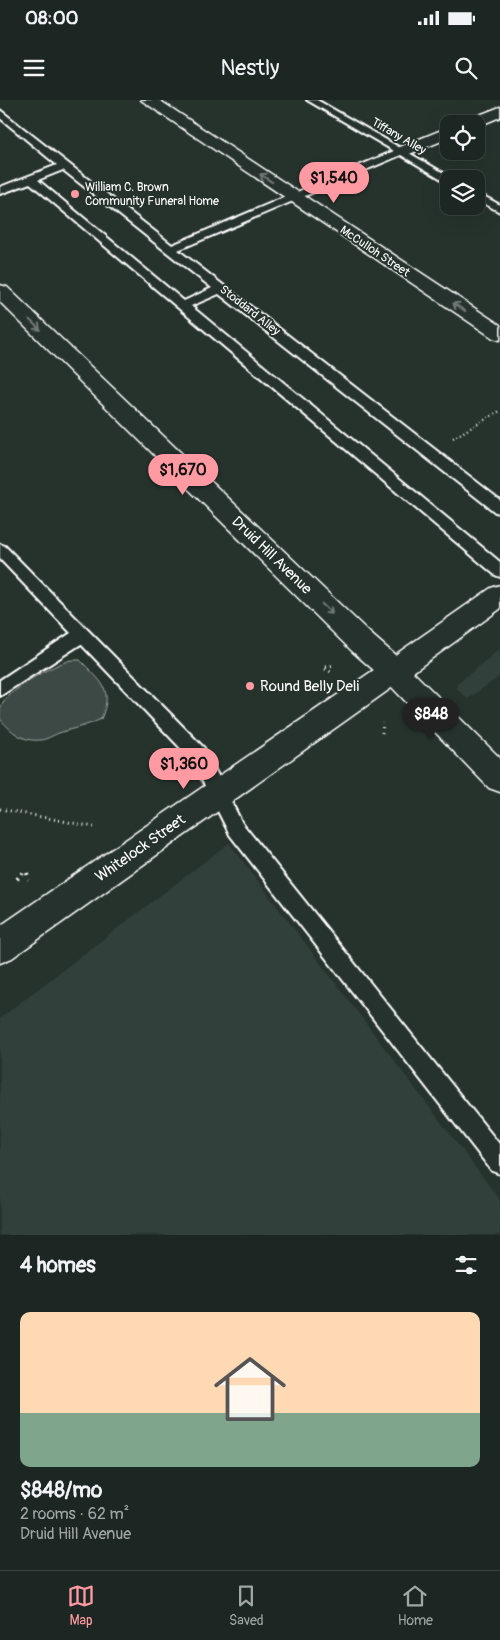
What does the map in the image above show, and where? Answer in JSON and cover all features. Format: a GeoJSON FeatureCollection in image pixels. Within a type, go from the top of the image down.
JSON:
{"type":"FeatureCollection","features":[{"type":"Feature","properties":{"kind":"main road","name":"McCulloh Street"},"geometry":{"type":"LineString","coordinates":[[149,100],[500,334]]}},
{"type":"Feature","properties":{"kind":"main road"},"geometry":{"type":"LineString","coordinates":[[485,118],[500,112]]}},
{"type":"Feature","properties":{"kind":"main road"},"geometry":{"type":"LineString","coordinates":[[401,152],[440,136]]}},
{"type":"Feature","properties":{"kind":"main road","name":"Druid Hill Avenue"},"geometry":{"type":"LineString","coordinates":[[0,291],[348,629],[394,671],[500,778]]}},
{"type":"Feature","properties":{"kind":"main road","name":"Whitelock Street"},"geometry":{"type":"LineString","coordinates":[[4,934],[217,794],[500,595]]}},
{"type":"Feature","properties":{"kind":"lane","name":"Tiffany Alley"},"geometry":{"type":"LineString","coordinates":[[311,100],[440,174]]}},
{"type":"Feature","properties":{"kind":"lane","name":"Stoddard Alley"},"geometry":{"type":"LineString","coordinates":[[0,113],[64,166],[222,288],[500,508]]}},
{"type":"Feature","properties":{"kind":"lane"},"geometry":{"type":"LineString","coordinates":[[172,249],[401,152]]}},
{"type":"Feature","properties":{"kind":"lane"},"geometry":{"type":"LineString","coordinates":[[0,191],[64,166]]}},
{"type":"Feature","properties":{"kind":"lane"},"geometry":{"type":"LineString","coordinates":[[32,180],[500,571]]}},
{"type":"Feature","properties":{"kind":"lane"},"geometry":{"type":"LineString","coordinates":[[485,200],[500,209]]}},
{"type":"Feature","properties":{"kind":"lane"},"geometry":{"type":"LineString","coordinates":[[182,306],[222,288]]}},
{"type":"Feature","properties":{"kind":"lane"},"geometry":{"type":"LineString","coordinates":[[0,550],[198,754],[236,829],[500,1163]]}},
{"type":"Feature","properties":{"kind":"lane"},"geometry":{"type":"LineString","coordinates":[[0,689],[81,634]]}},
{"type":"Feature","properties":{"kind":"path"},"geometry":{"type":"LineString","coordinates":[[429,452],[500,411]]}},
{"type":"Feature","properties":{"kind":"path"},"geometry":{"type":"LineString","coordinates":[[333,673],[325,668],[334,665]]}},
{"type":"Feature","properties":{"kind":"path"},"geometry":{"type":"LineString","coordinates":[[382,733],[383,723]]}},
{"type":"Feature","properties":{"kind":"path"},"geometry":{"type":"LineString","coordinates":[[0,809],[94,827]]}},
{"type":"Feature","properties":{"kind":"path"},"geometry":{"type":"LineString","coordinates":[[17,879],[25,873],[29,880]]}},
{"type":"Feature","properties":{"kind":"shaded area"},"geometry":{"type":"Polygon","coordinates":[[[500,649],[500,676],[468,699],[457,689],[457,684],[500,649]]]}},
{"type":"Feature","properties":{"kind":"shaded area"},"geometry":{"type":"Polygon","coordinates":[[[71,660],[80,660],[103,686],[106,700],[101,719],[40,740],[22,737],[8,728],[0,719],[3,703],[8,697],[24,684],[44,672],[71,660]]]}},
{"type":"Feature","properties":{"kind":"shaded area"},"geometry":{"type":"Polygon","coordinates":[[[229,843],[500,1200],[500,1235],[0,1235],[0,1018],[229,843]]]}},
{"type":"Feature","properties":{"kind":"place","name":"William C. Brown Community Funeral Home"},"geometry":{"type":"Point","coordinates":[75,194]}},
{"type":"Feature","properties":{"kind":"place","name":"Round Belly Deli"},"geometry":{"type":"Point","coordinates":[250,686]}}]}
